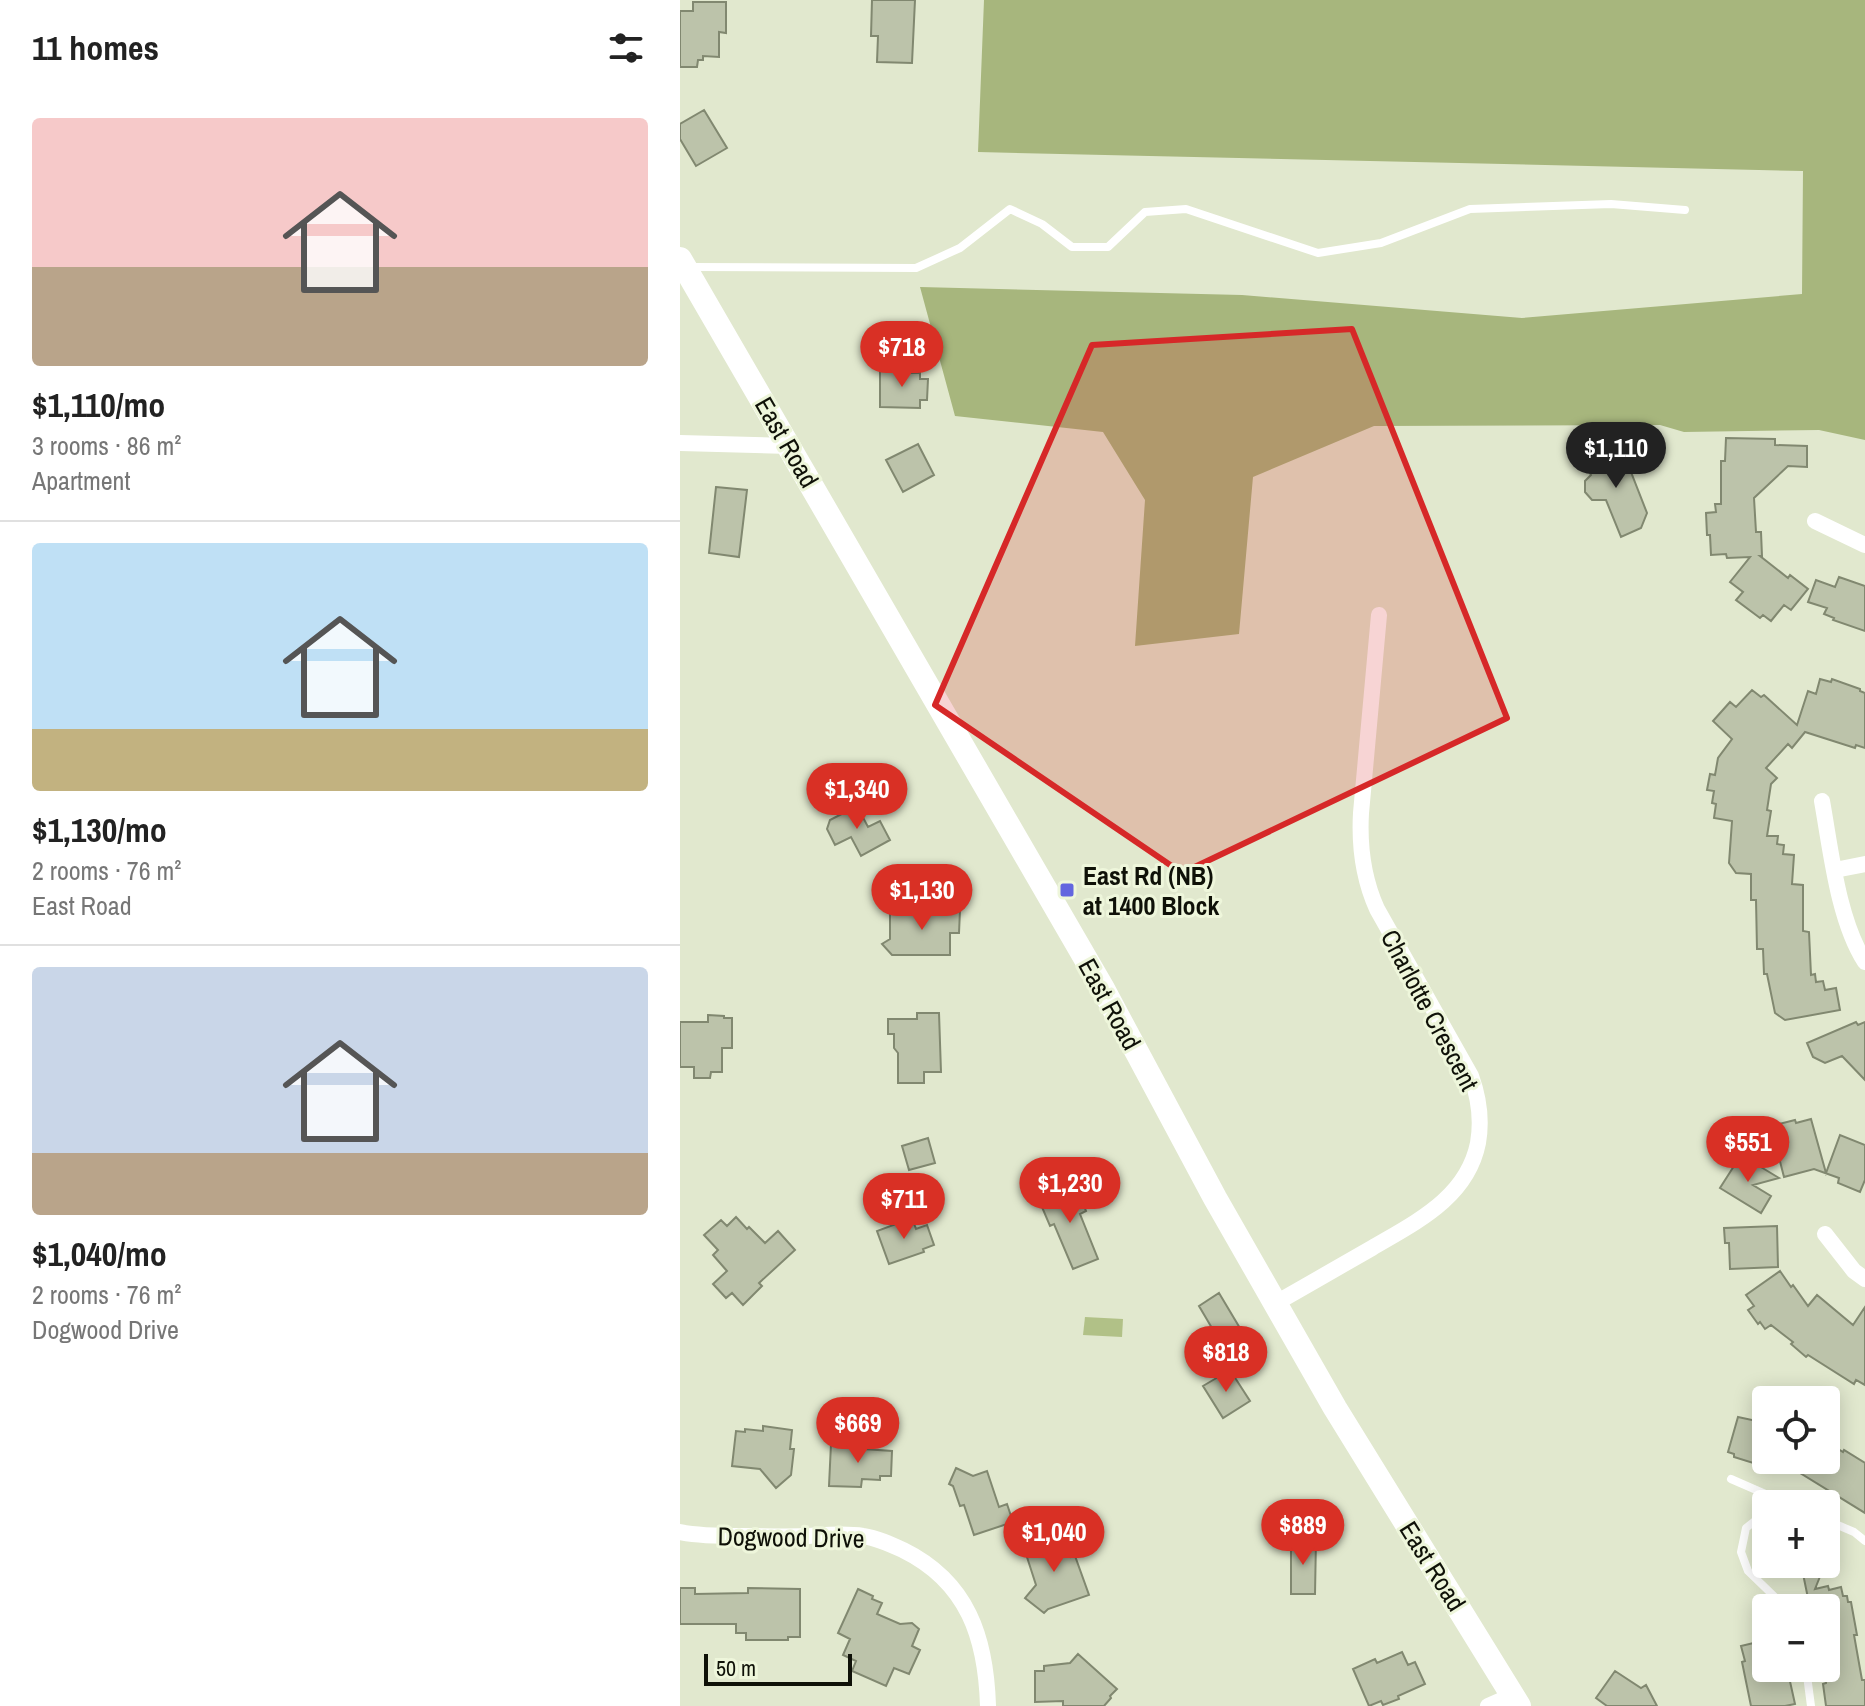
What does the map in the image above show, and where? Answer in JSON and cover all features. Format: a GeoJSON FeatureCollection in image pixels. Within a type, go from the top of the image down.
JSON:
{"type":"FeatureCollection","features":[{"type":"Feature","properties":{"kind":"main road","name":"East Road"},"geometry":{"type":"LineString","coordinates":[[682,263],[1102,987],[1215,1198],[1335,1408],[1516,1700]]}},
{"type":"Feature","properties":{"kind":"street"},"geometry":{"type":"LineString","coordinates":[[680,443],[790,446]]}},
{"type":"Feature","properties":{"kind":"street"},"geometry":{"type":"LineString","coordinates":[[1815,521],[1865,545]]}},
{"type":"Feature","properties":{"kind":"street","name":"Charlotte Crescent"},"geometry":{"type":"LineString","coordinates":[[1276,1303],[1438,1207],[1468,1173],[1479,1139],[1478,1101],[1471,1076],[1377,909],[1362,866],[1361,813],[1379,615]]}},
{"type":"Feature","properties":{"kind":"street"},"geometry":{"type":"LineString","coordinates":[[1822,801],[1846,922],[1865,962]]}},
{"type":"Feature","properties":{"kind":"street"},"geometry":{"type":"LineString","coordinates":[[1835,870],[1865,864]]}},
{"type":"Feature","properties":{"kind":"street"},"geometry":{"type":"LineString","coordinates":[[1825,1234],[1854,1271],[1865,1279]]}},
{"type":"Feature","properties":{"kind":"street","name":"Dogwood Drive"},"geometry":{"type":"LineString","coordinates":[[680,1532],[722,1536],[873,1537],[922,1560],[952,1587],[970,1617],[983,1650],[988,1706]]}},
{"type":"Feature","properties":{"kind":"street"},"geometry":{"type":"LineString","coordinates":[[1488,1706],[1516,1700]]}},
{"type":"Feature","properties":{"kind":"lane"},"geometry":{"type":"LineString","coordinates":[[682,263],[916,268],[960,248],[1010,209],[1042,224],[1072,247],[1108,247],[1145,212],[1186,209],[1318,253],[1381,243],[1470,209],[1611,204],[1685,210]]}},
{"type":"Feature","properties":{"kind":"lane"},"geometry":{"type":"LineString","coordinates":[[1731,1479],[1754,1490]]}},
{"type":"Feature","properties":{"kind":"lane"},"geometry":{"type":"LineString","coordinates":[[1752,1523],[1746,1528],[1741,1552],[1752,1575]]}},
{"type":"Feature","properties":{"kind":"lane"},"geometry":{"type":"LineString","coordinates":[[1840,1526],[1865,1541]]}},
{"type":"Feature","properties":{"kind":"lane"},"geometry":{"type":"LineString","coordinates":[[1755,1578],[1772,1594]]}},
{"type":"Feature","properties":{"kind":"lane"},"geometry":{"type":"LineString","coordinates":[[1808,1682],[1811,1706]]}},
{"type":"Feature","properties":{"kind":"highlighted area"},"geometry":{"type":"Polygon","coordinates":[[[1352,329],[1507,718],[1182,873],[935,705],[1092,345],[1352,329]]]}},
{"type":"Feature","properties":{"kind":"green space"},"geometry":{"type":"Polygon","coordinates":[[[984,0],[1865,0],[1865,440],[1819,430],[1684,432],[1660,425],[1374,426],[1253,477],[1239,634],[1135,646],[1145,500],[1103,432],[955,416],[920,287],[1242,295],[1522,318],[1802,294],[1803,171],[978,152],[984,0]]]}},
{"type":"Feature","properties":{"kind":"green space"},"geometry":{"type":"Polygon","coordinates":[[[1085,1317],[1123,1319],[1122,1337],[1083,1335],[1085,1317]]]}},
{"type":"Feature","properties":{"kind":"building"},"geometry":{"type":"Polygon","coordinates":[[[872,0],[915,0],[912,63],[877,62],[878,36],[871,36],[872,0]]]}},
{"type":"Feature","properties":{"kind":"building"},"geometry":{"type":"Polygon","coordinates":[[[693,2],[726,2],[726,33],[719,32],[719,57],[703,56],[703,60],[698,60],[697,67],[680,67],[680,11],[693,11],[693,2]]]}},
{"type":"Feature","properties":{"kind":"building"},"geometry":{"type":"Polygon","coordinates":[[[704,110],[727,148],[696,166],[680,139],[680,124],[704,110]]]}},
{"type":"Feature","properties":{"kind":"building"},"geometry":{"type":"Polygon","coordinates":[[[880,370],[920,373],[920,379],[928,379],[927,400],[920,400],[920,408],[880,407],[880,370]]]}},
{"type":"Feature","properties":{"kind":"building"},"geometry":{"type":"Polygon","coordinates":[[[1726,438],[1775,439],[1775,445],[1807,446],[1807,467],[1788,466],[1754,498],[1756,532],[1761,532],[1760,556],[1808,589],[1791,610],[1784,605],[1771,621],[1763,615],[1760,618],[1736,600],[1743,592],[1730,582],[1750,557],[1711,555],[1706,513],[1716,512],[1715,504],[1721,504],[1721,461],[1725,461],[1726,438]]]}},
{"type":"Feature","properties":{"kind":"building"},"geometry":{"type":"Polygon","coordinates":[[[918,444],[934,475],[903,492],[886,460],[918,444]]]}},
{"type":"Feature","properties":{"kind":"building"},"geometry":{"type":"Polygon","coordinates":[[[1581,456],[1631,456],[1631,472],[1647,513],[1641,528],[1621,537],[1606,500],[1592,500],[1585,492],[1585,481],[1591,475],[1581,456]]]}},
{"type":"Feature","properties":{"kind":"building"},"geometry":{"type":"Polygon","coordinates":[[[716,487],[747,490],[739,557],[709,553],[716,487]]]}},
{"type":"Feature","properties":{"kind":"building"},"geometry":{"type":"Polygon","coordinates":[[[1839,577],[1865,586],[1865,631],[1833,620],[1824,614],[1827,608],[1808,602],[1816,580],[1835,587],[1839,577]]]}},
{"type":"Feature","properties":{"kind":"building"},"geometry":{"type":"Polygon","coordinates":[[[1820,679],[1831,682],[1832,679],[1865,693],[1865,748],[1856,745],[1855,748],[1805,732],[1792,748],[1788,744],[1766,768],[1777,778],[1771,784],[1767,836],[1778,836],[1777,844],[1784,845],[1783,854],[1794,855],[1792,884],[1803,885],[1803,931],[1809,932],[1811,975],[1815,974],[1816,982],[1823,981],[1825,990],[1836,988],[1840,1010],[1785,1020],[1775,1013],[1767,974],[1764,974],[1763,949],[1757,949],[1756,900],[1751,900],[1751,874],[1736,873],[1729,863],[1732,821],[1714,818],[1714,791],[1707,790],[1710,774],[1715,775],[1718,758],[1732,739],[1713,721],[1730,702],[1736,707],[1752,690],[1761,697],[1764,695],[1797,725],[1808,691],[1816,694],[1820,679]]]}},
{"type":"Feature","properties":{"kind":"building"},"geometry":{"type":"Polygon","coordinates":[[[857,806],[868,827],[880,821],[890,840],[861,856],[851,837],[835,845],[827,829],[830,820],[857,806]]]}},
{"type":"Feature","properties":{"kind":"building"},"geometry":{"type":"Polygon","coordinates":[[[890,910],[960,910],[959,933],[950,933],[950,955],[892,955],[882,944],[890,939],[890,910]]]}},
{"type":"Feature","properties":{"kind":"building"},"geometry":{"type":"Polygon","coordinates":[[[917,1013],[939,1013],[941,1072],[924,1072],[924,1083],[898,1083],[898,1053],[894,1048],[894,1034],[888,1034],[888,1019],[917,1019],[917,1013]]]}},
{"type":"Feature","properties":{"kind":"building"},"geometry":{"type":"Polygon","coordinates":[[[708,1015],[732,1018],[732,1048],[722,1048],[722,1072],[711,1072],[710,1078],[694,1078],[694,1067],[680,1067],[680,1022],[708,1022],[708,1015]]]}},
{"type":"Feature","properties":{"kind":"building"},"geometry":{"type":"Polygon","coordinates":[[[1856,1022],[1858,1025],[1865,1022],[1865,1080],[1842,1056],[1825,1063],[1813,1057],[1807,1043],[1856,1022]]]}},
{"type":"Feature","properties":{"kind":"building"},"geometry":{"type":"Polygon","coordinates":[[[1811,1119],[1826,1173],[1840,1135],[1865,1145],[1865,1180],[1860,1192],[1838,1183],[1839,1178],[1814,1169],[1784,1177],[1771,1126],[1811,1119]]]}},
{"type":"Feature","properties":{"kind":"building"},"geometry":{"type":"Polygon","coordinates":[[[928,1138],[935,1163],[909,1170],[902,1146],[928,1138]]]}},
{"type":"Feature","properties":{"kind":"building"},"geometry":{"type":"Polygon","coordinates":[[[1741,1155],[1779,1178],[1753,1185],[1771,1196],[1761,1213],[1720,1188],[1741,1155]]]}},
{"type":"Feature","properties":{"kind":"building"},"geometry":{"type":"Polygon","coordinates":[[[1076,1186],[1086,1211],[1080,1214],[1098,1259],[1073,1269],[1054,1224],[1050,1226],[1039,1200],[1076,1186]]]}},
{"type":"Feature","properties":{"kind":"building"},"geometry":{"type":"Polygon","coordinates":[[[736,1217],[765,1243],[778,1231],[795,1250],[759,1283],[762,1286],[743,1305],[732,1293],[726,1298],[713,1284],[727,1271],[713,1255],[718,1250],[704,1235],[721,1220],[727,1226],[736,1217]]]}},
{"type":"Feature","properties":{"kind":"building"},"geometry":{"type":"Polygon","coordinates":[[[912,1218],[916,1229],[927,1225],[934,1245],[923,1249],[924,1252],[889,1264],[877,1231],[912,1218]]]}},
{"type":"Feature","properties":{"kind":"building"},"geometry":{"type":"Polygon","coordinates":[[[1777,1226],[1778,1267],[1730,1269],[1729,1243],[1725,1243],[1724,1228],[1777,1226]]]}},
{"type":"Feature","properties":{"kind":"building"},"geometry":{"type":"Polygon","coordinates":[[[1780,1271],[1808,1306],[1817,1295],[1853,1325],[1865,1307],[1865,1385],[1856,1380],[1854,1384],[1808,1355],[1806,1357],[1771,1325],[1765,1329],[1760,1322],[1758,1324],[1748,1310],[1754,1306],[1746,1295],[1780,1271]]]}},
{"type":"Feature","properties":{"kind":"building"},"geometry":{"type":"Polygon","coordinates":[[[1219,1293],[1250,1345],[1229,1357],[1199,1306],[1219,1293]]]}},
{"type":"Feature","properties":{"kind":"building"},"geometry":{"type":"Polygon","coordinates":[[[1230,1370],[1250,1401],[1223,1418],[1203,1386],[1230,1370]]]}},
{"type":"Feature","properties":{"kind":"building"},"geometry":{"type":"Polygon","coordinates":[[[1738,1417],[1752,1420],[1752,1463],[1728,1452],[1738,1417]]]}},
{"type":"Feature","properties":{"kind":"building"},"geometry":{"type":"Polygon","coordinates":[[[763,1426],[792,1430],[790,1449],[794,1449],[791,1475],[776,1488],[760,1469],[732,1466],[736,1431],[763,1431],[763,1426]]]}},
{"type":"Feature","properties":{"kind":"building"},"geometry":{"type":"Polygon","coordinates":[[[831,1444],[892,1451],[891,1476],[880,1476],[880,1480],[862,1479],[861,1487],[829,1486],[831,1444]]]}},
{"type":"Feature","properties":{"kind":"building"},"geometry":{"type":"Polygon","coordinates":[[[1840,1450],[1865,1463],[1865,1513],[1840,1498],[1840,1490],[1828,1490],[1802,1474],[1840,1474],[1840,1450]]]}},
{"type":"Feature","properties":{"kind":"building"},"geometry":{"type":"Polygon","coordinates":[[[956,1468],[973,1476],[987,1471],[999,1507],[1007,1504],[1013,1522],[974,1535],[964,1505],[960,1506],[953,1486],[949,1484],[956,1468]]]}},
{"type":"Feature","properties":{"kind":"building"},"geometry":{"type":"Polygon","coordinates":[[[1063,1534],[1071,1557],[1075,1556],[1089,1595],[1044,1613],[1025,1598],[1036,1585],[1026,1554],[1030,1552],[1027,1544],[1063,1534]]]}},
{"type":"Feature","properties":{"kind":"building"},"geometry":{"type":"Polygon","coordinates":[[[1316,1539],[1315,1594],[1291,1594],[1291,1540],[1316,1539]]]}},
{"type":"Feature","properties":{"kind":"building"},"geometry":{"type":"Polygon","coordinates":[[[1804,1578],[1819,1578],[1815,1589],[1841,1587],[1843,1596],[1851,1602],[1862,1680],[1865,1680],[1865,1706],[1826,1706],[1823,1684],[1840,1682],[1840,1594],[1807,1594],[1804,1578]]]}},
{"type":"Feature","properties":{"kind":"building"},"geometry":{"type":"Polygon","coordinates":[[[680,1588],[695,1588],[695,1594],[748,1593],[748,1588],[800,1589],[800,1637],[746,1640],[746,1633],[736,1633],[736,1624],[680,1624],[680,1588]]]}},
{"type":"Feature","properties":{"kind":"building"},"geometry":{"type":"Polygon","coordinates":[[[858,1589],[882,1603],[877,1614],[900,1624],[912,1623],[919,1629],[912,1646],[920,1650],[909,1674],[894,1668],[886,1686],[852,1671],[856,1661],[843,1655],[850,1639],[838,1633],[858,1589]]]}},
{"type":"Feature","properties":{"kind":"building"},"geometry":{"type":"Polygon","coordinates":[[[1752,1643],[1752,1682],[1790,1682],[1795,1704],[1751,1706],[1741,1646],[1752,1643]]]}},
{"type":"Feature","properties":{"kind":"building"},"geometry":{"type":"Polygon","coordinates":[[[1402,1652],[1408,1665],[1415,1662],[1425,1684],[1398,1696],[1399,1699],[1369,1706],[1353,1669],[1402,1652]]]}},
{"type":"Feature","properties":{"kind":"building"},"geometry":{"type":"Polygon","coordinates":[[[1078,1654],[1117,1689],[1104,1706],[1063,1706],[1063,1701],[1035,1702],[1035,1671],[1044,1671],[1044,1666],[1070,1663],[1078,1654]]]}},
{"type":"Feature","properties":{"kind":"building"},"geometry":{"type":"Polygon","coordinates":[[[1615,1671],[1641,1688],[1646,1685],[1657,1706],[1607,1706],[1596,1698],[1615,1671]]]}},
{"type":"Feature","properties":{"kind":"place","name":"East Rd (NB) at 1400 Block"},"geometry":{"type":"Point","coordinates":[1067,890]}}]}
